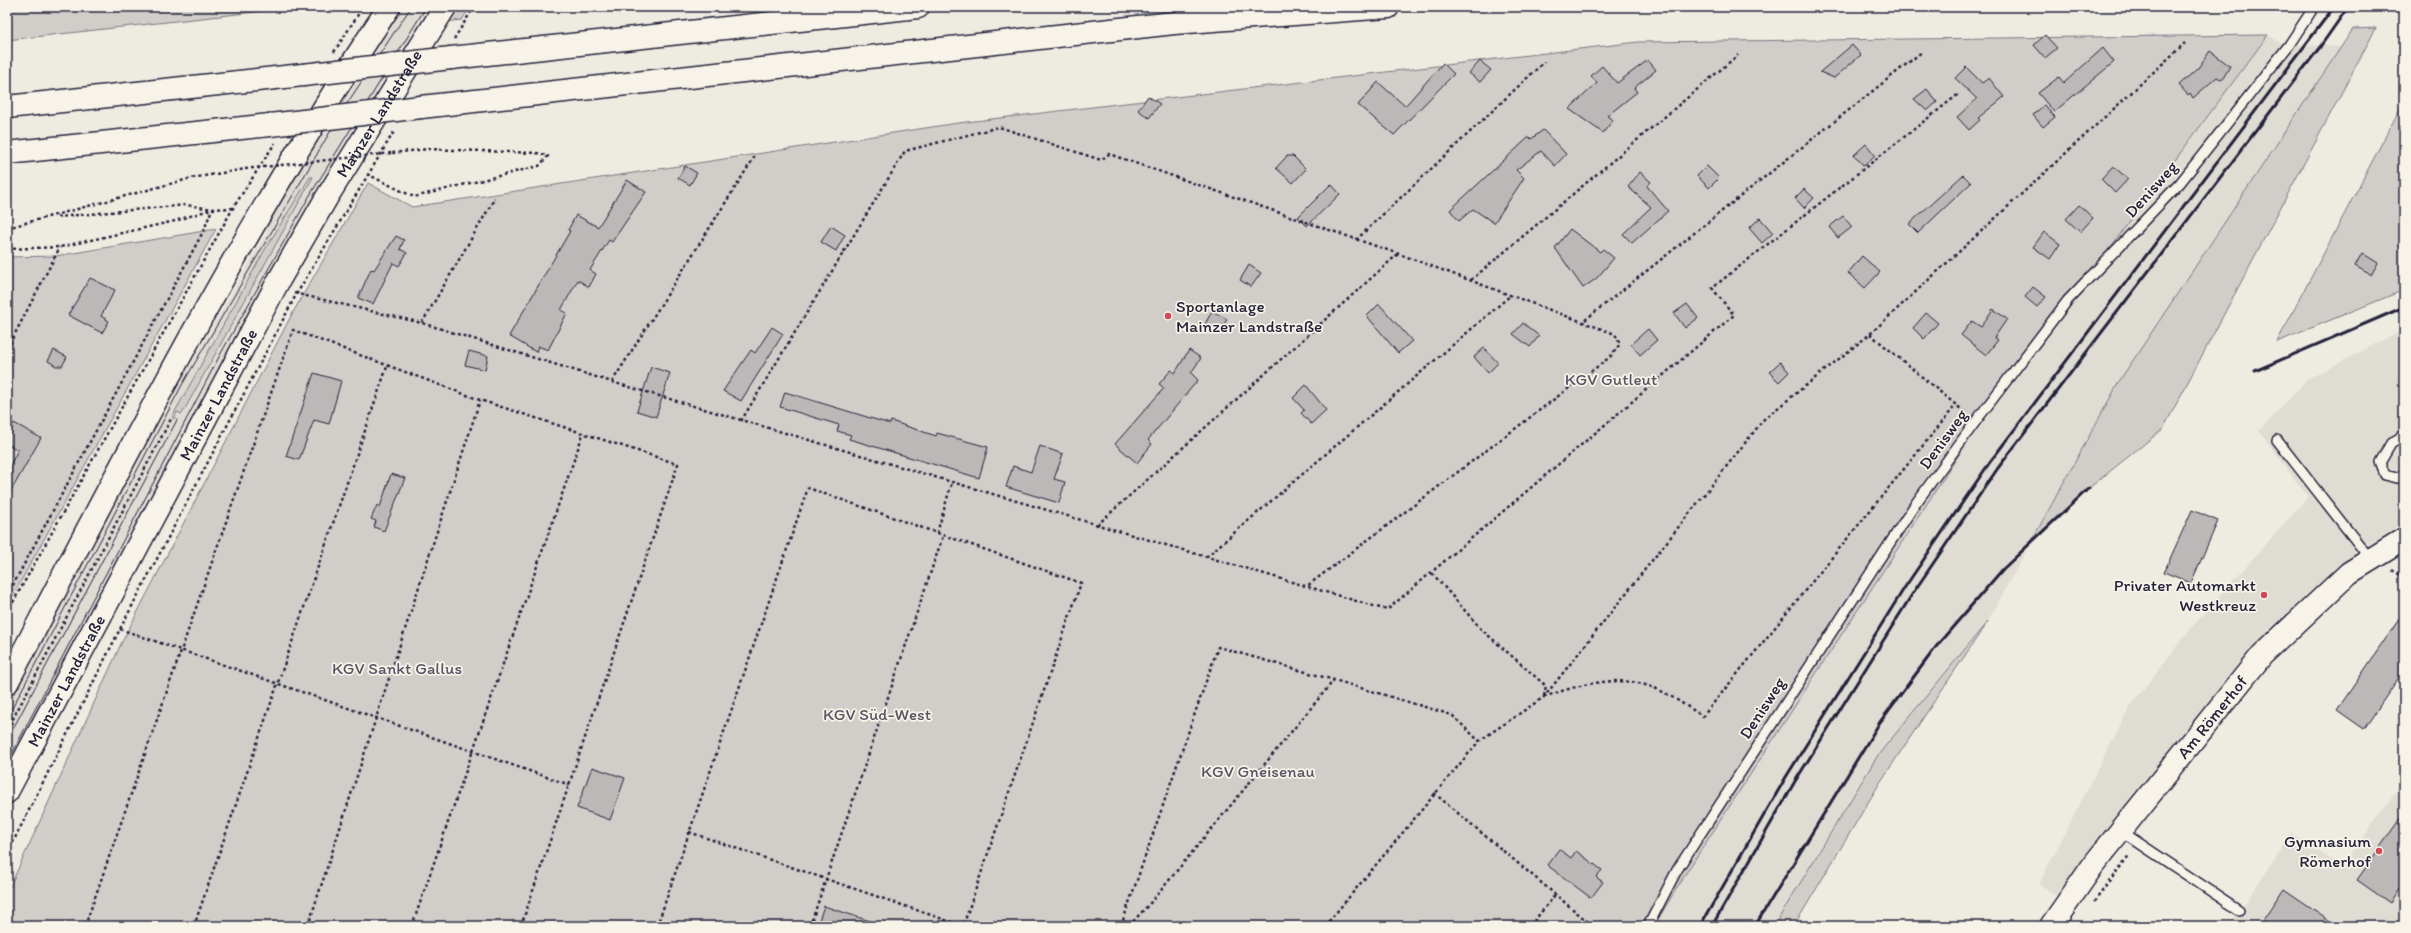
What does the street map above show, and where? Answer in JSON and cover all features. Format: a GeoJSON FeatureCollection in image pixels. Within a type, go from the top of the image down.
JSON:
{"type":"FeatureCollection","features":[{"type":"Feature","properties":{"kind":"main road"},"geometry":{"type":"LineString","coordinates":[[7,683],[198,322],[318,118],[389,7]]}},
{"type":"Feature","properties":{"kind":"main road","name":"Mainzer Landstraße"},"geometry":{"type":"LineString","coordinates":[[7,792],[279,280],[327,197],[445,7]]}},
{"type":"Feature","properties":{"kind":"main road"},"geometry":{"type":"LineString","coordinates":[[7,107],[918,7]]}},
{"type":"Feature","properties":{"kind":"main road"},"geometry":{"type":"LineString","coordinates":[[7,153],[273,133],[421,108],[1174,23],[1388,7]]}},
{"type":"Feature","properties":{"kind":"main road","name":"Am Römerhof"},"geometry":{"type":"LineString","coordinates":[[2051,926],[2120,831],[2262,655],[2349,573],[2379,563],[2403,543]]}},
{"type":"Feature","properties":{"kind":"lane","name":"Denisweg"},"geometry":{"type":"LineString","coordinates":[[1648,926],[1677,870],[1755,747],[1916,503],[2068,300],[2180,183],[2289,45],[2314,7]]}},
{"type":"Feature","properties":{"kind":"lane"},"geometry":{"type":"LineString","coordinates":[[2404,435],[2391,443],[2380,462],[2385,475],[2396,478],[2404,474]]}},
{"type":"Feature","properties":{"kind":"lane"},"geometry":{"type":"LineString","coordinates":[[2277,440],[2379,563]]}},
{"type":"Feature","properties":{"kind":"lane"},"geometry":{"type":"LineString","coordinates":[[2120,831],[2240,910]]}},
{"type":"Feature","properties":{"kind":"path"},"geometry":{"type":"LineString","coordinates":[[333,54],[363,7]]}},
{"type":"Feature","properties":{"kind":"path"},"geometry":{"type":"LineString","coordinates":[[1544,697],[1764,418],[1870,334],[2185,43]]}},
{"type":"Feature","properties":{"kind":"path"},"geometry":{"type":"LineString","coordinates":[[1585,321],[1923,51]]}},
{"type":"Feature","properties":{"kind":"path"},"geometry":{"type":"LineString","coordinates":[[1471,280],[1738,55]]}},
{"type":"Feature","properties":{"kind":"path"},"geometry":{"type":"LineString","coordinates":[[1356,240],[1544,62]]}},
{"type":"Feature","properties":{"kind":"path"},"geometry":{"type":"LineString","coordinates":[[279,280],[296,294],[422,323],[612,382],[1387,610],[1734,315],[1712,288],[1960,93]]}},
{"type":"Feature","properties":{"kind":"path"},"geometry":{"type":"LineString","coordinates":[[741,420],[905,151],[999,127],[1101,160],[1109,154],[1399,254],[1585,321],[1615,334],[1620,340],[1617,349],[1610,356],[1307,586]]}},
{"type":"Feature","properties":{"kind":"path"},"geometry":{"type":"LineString","coordinates":[[7,613],[233,208],[273,133]]}},
{"type":"Feature","properties":{"kind":"path"},"geometry":{"type":"LineString","coordinates":[[7,228],[192,178],[245,169],[428,149],[537,152],[548,156],[539,166],[414,197],[367,174],[296,294],[120,629],[7,854]]}},
{"type":"Feature","properties":{"kind":"path"},"geometry":{"type":"LineString","coordinates":[[612,382],[755,156]]}},
{"type":"Feature","properties":{"kind":"path"},"geometry":{"type":"LineString","coordinates":[[422,323],[495,198]]}},
{"type":"Feature","properties":{"kind":"path"},"geometry":{"type":"LineString","coordinates":[[51,217],[186,204],[212,209],[233,208]]}},
{"type":"Feature","properties":{"kind":"path"},"geometry":{"type":"LineString","coordinates":[[7,249],[60,247],[175,221],[212,209]]}},
{"type":"Feature","properties":{"kind":"path"},"geometry":{"type":"LineString","coordinates":[[7,596],[204,230],[212,209]]}},
{"type":"Feature","properties":{"kind":"path"},"geometry":{"type":"LineString","coordinates":[[7,349],[60,247]]}},
{"type":"Feature","properties":{"kind":"path"},"geometry":{"type":"LineString","coordinates":[[1097,525],[1399,254]]}},
{"type":"Feature","properties":{"kind":"path"},"geometry":{"type":"LineString","coordinates":[[1206,558],[1511,295]]}},
{"type":"Feature","properties":{"kind":"path"},"geometry":{"type":"LineString","coordinates":[[85,926],[293,330],[388,364],[480,400],[678,464],[570,786],[521,926]]}},
{"type":"Feature","properties":{"kind":"path"},"geometry":{"type":"LineString","coordinates":[[1870,334],[1976,421]]}},
{"type":"Feature","properties":{"kind":"path"},"geometry":{"type":"LineString","coordinates":[[194,926],[388,364]]}},
{"type":"Feature","properties":{"kind":"path"},"geometry":{"type":"LineString","coordinates":[[308,926],[374,718],[480,400]]}},
{"type":"Feature","properties":{"kind":"path"},"geometry":{"type":"LineString","coordinates":[[1325,926],[1479,740],[1544,697],[1577,686],[1607,681],[1634,682],[1660,690],[1703,716],[1956,405]]}},
{"type":"Feature","properties":{"kind":"path"},"geometry":{"type":"LineString","coordinates":[[7,730],[171,419]]}},
{"type":"Feature","properties":{"kind":"path"},"geometry":{"type":"LineString","coordinates":[[412,926],[583,434]]}},
{"type":"Feature","properties":{"kind":"path"},"geometry":{"type":"LineString","coordinates":[[936,534],[952,482]]}},
{"type":"Feature","properties":{"kind":"path"},"geometry":{"type":"LineString","coordinates":[[657,926],[689,832],[808,488],[936,534],[1081,583],[963,926],[689,832]]}},
{"type":"Feature","properties":{"kind":"path"},"geometry":{"type":"LineString","coordinates":[[810,926],[943,536]]}},
{"type":"Feature","properties":{"kind":"path"},"geometry":{"type":"LineString","coordinates":[[2379,563],[2404,577]]}},
{"type":"Feature","properties":{"kind":"path"},"geometry":{"type":"LineString","coordinates":[[1432,573],[1481,628],[1546,686],[1544,697]]}},
{"type":"Feature","properties":{"kind":"path"},"geometry":{"type":"LineString","coordinates":[[98,619],[120,629],[182,651],[278,683],[570,786]]}},
{"type":"Feature","properties":{"kind":"path"},"geometry":{"type":"LineString","coordinates":[[1121,926],[1218,647],[1452,715],[1479,740]]}},
{"type":"Feature","properties":{"kind":"path"},"geometry":{"type":"LineString","coordinates":[[1129,926],[1152,901],[1334,680]]}},
{"type":"Feature","properties":{"kind":"path"},"geometry":{"type":"LineString","coordinates":[[1434,793],[1593,926]]}},
{"type":"Feature","properties":{"kind":"path"},"geometry":{"type":"LineString","coordinates":[[2091,905],[2138,844]]}},
{"type":"Feature","properties":{"kind":"path"},"geometry":{"type":"LineString","coordinates":[[1530,926],[1556,895]]}},
{"type":"Feature","properties":{"kind":"shaded area"},"geometry":{"type":"Polygon","coordinates":[[[403,7],[433,7],[7,773],[7,702],[183,378],[268,231],[264,228],[403,7]]]}},
{"type":"Feature","properties":{"kind":"shaded area"},"geometry":{"type":"Polygon","coordinates":[[[2268,35],[2282,44],[2341,47],[2120,380],[1988,621],[1878,755],[1774,926],[1654,926],[1684,876],[1977,427],[2268,35]]]}},
{"type":"Feature","properties":{"kind":"shaded area","name":"Privater Automarkt Westkreuz"},"geometry":{"type":"Polygon","coordinates":[[[2404,329],[2404,522],[2342,564],[2273,626],[2110,825],[2058,897],[2039,884],[2129,708],[2190,629],[2308,497],[2259,431],[2308,379],[2404,329]]]}},
{"type":"Feature","properties":{"kind":"shaded area","name":"Gymnasium Römerhof"},"geometry":{"type":"Polygon","coordinates":[[[2404,780],[2404,926],[2242,926],[2233,920],[2292,834],[2342,867],[2404,780]]]}},
{"type":"Feature","properties":{"kind":"green space"},"geometry":{"type":"Polygon","coordinates":[[[7,7],[300,7],[7,40],[7,7]]]}},
{"type":"Feature","properties":{"kind":"green space"},"geometry":{"type":"Polygon","coordinates":[[[455,7],[470,7],[462,20],[446,22],[455,7]]]}},
{"type":"Feature","properties":{"kind":"green space"},"geometry":{"type":"Polygon","coordinates":[[[2376,28],[2163,429],[2089,488],[2031,542],[2120,380],[2353,29],[2376,28]]]}},
{"type":"Feature","properties":{"kind":"green space"},"geometry":{"type":"Polygon","coordinates":[[[2268,35],[1977,427],[1684,876],[1654,926],[7,926],[7,893],[121,644],[292,314],[368,183],[412,207],[958,123],[1638,42],[2268,35]]]}},
{"type":"Feature","properties":{"kind":"green space"},"geometry":{"type":"Polygon","coordinates":[[[2404,101],[2404,290],[2277,342],[2404,101]]]}},
{"type":"Feature","properties":{"kind":"green space"},"geometry":{"type":"Polygon","coordinates":[[[310,177],[313,177],[182,414],[177,412],[174,419],[172,417],[267,246],[310,177]]]}},
{"type":"Feature","properties":{"kind":"green space"},"geometry":{"type":"Polygon","coordinates":[[[216,229],[7,606],[7,257],[56,256],[216,229]]]}},
{"type":"Feature","properties":{"kind":"green space"},"geometry":{"type":"Polygon","coordinates":[[[1988,621],[1881,781],[1794,926],[1774,926],[1878,755],[1988,621]]]}},
{"type":"Feature","properties":{"kind":"building"},"geometry":{"type":"Polygon","coordinates":[[[2045,35],[2057,48],[2045,58],[2034,45],[2045,35]]]}},
{"type":"Feature","properties":{"kind":"building"},"geometry":{"type":"Polygon","coordinates":[[[1852,45],[1861,55],[1834,78],[1820,72],[1852,45]]]}},
{"type":"Feature","properties":{"kind":"building"},"geometry":{"type":"Polygon","coordinates":[[[2103,48],[2114,62],[2054,112],[2038,93],[2059,77],[2064,83],[2103,48]]]}},
{"type":"Feature","properties":{"kind":"building"},"geometry":{"type":"Polygon","coordinates":[[[2210,51],[2230,66],[2222,80],[2217,77],[2193,98],[2190,93],[2188,95],[2179,85],[2198,68],[2210,51]]]}},
{"type":"Feature","properties":{"kind":"building"},"geometry":{"type":"Polygon","coordinates":[[[1648,60],[1656,70],[1634,88],[1637,92],[1607,116],[1613,120],[1603,133],[1569,109],[1597,83],[1591,76],[1602,66],[1617,83],[1648,60]]]}},
{"type":"Feature","properties":{"kind":"building"},"geometry":{"type":"Polygon","coordinates":[[[1480,61],[1491,70],[1480,82],[1469,73],[1480,61]]]}},
{"type":"Feature","properties":{"kind":"building"},"geometry":{"type":"Polygon","coordinates":[[[1443,63],[1454,74],[1394,135],[1358,105],[1378,82],[1405,106],[1443,63]]]}},
{"type":"Feature","properties":{"kind":"building"},"geometry":{"type":"Polygon","coordinates":[[[1966,67],[1982,83],[1989,78],[2004,97],[1978,118],[1980,120],[1969,130],[1957,117],[1977,99],[1955,78],[1966,67]]]}},
{"type":"Feature","properties":{"kind":"building"},"geometry":{"type":"Polygon","coordinates":[[[1927,89],[1937,102],[1927,111],[1914,99],[1927,89]]]}},
{"type":"Feature","properties":{"kind":"building"},"geometry":{"type":"Polygon","coordinates":[[[1148,96],[1160,104],[1149,118],[1138,110],[1148,96]]]}},
{"type":"Feature","properties":{"kind":"building"},"geometry":{"type":"Polygon","coordinates":[[[2044,105],[2055,117],[2043,127],[2033,115],[2044,105]]]}},
{"type":"Feature","properties":{"kind":"building"},"geometry":{"type":"Polygon","coordinates":[[[1543,130],[1566,154],[1555,166],[1541,151],[1516,170],[1524,178],[1494,223],[1473,209],[1459,221],[1450,210],[1529,137],[1531,139],[1543,130]]]}},
{"type":"Feature","properties":{"kind":"building"},"geometry":{"type":"Polygon","coordinates":[[[1866,144],[1875,155],[1864,166],[1854,155],[1866,144]]]}},
{"type":"Feature","properties":{"kind":"building"},"geometry":{"type":"Polygon","coordinates":[[[1287,156],[1293,156],[1306,169],[1293,183],[1276,168],[1287,156]]]}},
{"type":"Feature","properties":{"kind":"building"},"geometry":{"type":"Polygon","coordinates":[[[685,166],[697,173],[690,185],[678,178],[685,166]]]}},
{"type":"Feature","properties":{"kind":"building"},"geometry":{"type":"Polygon","coordinates":[[[1707,166],[1719,178],[1709,188],[1697,176],[1707,166]]]}},
{"type":"Feature","properties":{"kind":"building"},"geometry":{"type":"Polygon","coordinates":[[[2113,166],[2128,179],[2115,193],[2101,179],[2113,166]]]}},
{"type":"Feature","properties":{"kind":"building"},"geometry":{"type":"Polygon","coordinates":[[[1640,172],[1651,182],[1647,186],[1668,211],[1632,243],[1623,234],[1651,207],[1628,187],[1640,172]]]}},
{"type":"Feature","properties":{"kind":"building"},"geometry":{"type":"Polygon","coordinates":[[[1963,175],[1971,183],[1918,233],[1909,224],[1963,175]]]}},
{"type":"Feature","properties":{"kind":"building"},"geometry":{"type":"Polygon","coordinates":[[[627,180],[646,192],[612,242],[609,240],[590,270],[596,274],[589,287],[578,280],[561,310],[567,313],[548,350],[538,346],[536,352],[509,336],[570,231],[568,230],[576,215],[598,227],[627,180]]]}},
{"type":"Feature","properties":{"kind":"building"},"geometry":{"type":"Polygon","coordinates":[[[1331,184],[1340,194],[1307,226],[1298,217],[1331,184]]]}},
{"type":"Feature","properties":{"kind":"building"},"geometry":{"type":"Polygon","coordinates":[[[1804,189],[1814,198],[1804,208],[1795,198],[1804,189]]]}},
{"type":"Feature","properties":{"kind":"building"},"geometry":{"type":"Polygon","coordinates":[[[2079,205],[2093,218],[2080,232],[2066,219],[2079,205]]]}},
{"type":"Feature","properties":{"kind":"building"},"geometry":{"type":"Polygon","coordinates":[[[1843,216],[1852,227],[1838,238],[1829,227],[1843,216]]]}},
{"type":"Feature","properties":{"kind":"building"},"geometry":{"type":"Polygon","coordinates":[[[1760,218],[1773,233],[1762,243],[1749,228],[1760,218]]]}},
{"type":"Feature","properties":{"kind":"building"},"geometry":{"type":"Polygon","coordinates":[[[831,226],[845,235],[836,251],[821,242],[831,226]]]}},
{"type":"Feature","properties":{"kind":"building"},"geometry":{"type":"Polygon","coordinates":[[[1570,229],[1600,252],[1603,249],[1614,258],[1597,278],[1583,288],[1555,248],[1570,229]]]}},
{"type":"Feature","properties":{"kind":"building"},"geometry":{"type":"Polygon","coordinates":[[[2044,232],[2060,244],[2050,259],[2033,247],[2044,232]]]}},
{"type":"Feature","properties":{"kind":"building"},"geometry":{"type":"Polygon","coordinates":[[[396,236],[404,240],[400,249],[407,253],[399,266],[393,263],[373,304],[358,298],[371,269],[374,270],[396,236]]]}},
{"type":"Feature","properties":{"kind":"building"},"geometry":{"type":"Polygon","coordinates":[[[2362,253],[2378,263],[2371,275],[2355,266],[2362,253]]]}},
{"type":"Feature","properties":{"kind":"building"},"geometry":{"type":"Polygon","coordinates":[[[1862,256],[1880,272],[1865,288],[1848,273],[1862,256]]]}},
{"type":"Feature","properties":{"kind":"building"},"geometry":{"type":"Polygon","coordinates":[[[1249,265],[1261,273],[1251,287],[1240,280],[1249,265]]]}},
{"type":"Feature","properties":{"kind":"building"},"geometry":{"type":"Polygon","coordinates":[[[90,278],[115,290],[101,316],[109,321],[102,333],[68,315],[90,278]]]}},
{"type":"Feature","properties":{"kind":"building"},"geometry":{"type":"Polygon","coordinates":[[[2033,287],[2046,297],[2037,307],[2025,297],[2033,287]]]}},
{"type":"Feature","properties":{"kind":"building"},"geometry":{"type":"Polygon","coordinates":[[[1379,304],[1412,341],[1398,353],[1367,316],[1379,304]]]}},
{"type":"Feature","properties":{"kind":"building"},"geometry":{"type":"Polygon","coordinates":[[[1687,304],[1698,318],[1685,328],[1674,313],[1687,304]]]}},
{"type":"Feature","properties":{"kind":"building"},"geometry":{"type":"Polygon","coordinates":[[[1993,309],[2007,319],[1994,338],[1998,340],[1986,355],[1961,335],[1972,321],[1981,327],[1993,309]]]}},
{"type":"Feature","properties":{"kind":"building"},"geometry":{"type":"Polygon","coordinates":[[[1212,311],[1227,319],[1219,334],[1204,326],[1212,311]]]}},
{"type":"Feature","properties":{"kind":"building"},"geometry":{"type":"Polygon","coordinates":[[[1926,313],[1938,323],[1924,339],[1913,328],[1926,313]]]}},
{"type":"Feature","properties":{"kind":"building"},"geometry":{"type":"Polygon","coordinates":[[[1523,323],[1539,336],[1530,347],[1513,334],[1523,323]]]}},
{"type":"Feature","properties":{"kind":"building"},"geometry":{"type":"Polygon","coordinates":[[[772,327],[783,334],[741,401],[723,391],[751,350],[755,353],[772,327]]]}},
{"type":"Feature","properties":{"kind":"building"},"geometry":{"type":"Polygon","coordinates":[[[1648,329],[1657,340],[1640,355],[1631,344],[1648,329]]]}},
{"type":"Feature","properties":{"kind":"building"},"geometry":{"type":"Polygon","coordinates":[[[1484,348],[1498,363],[1488,373],[1474,357],[1484,348]]]}},
{"type":"Feature","properties":{"kind":"building"},"geometry":{"type":"Polygon","coordinates":[[[54,350],[67,357],[62,366],[56,366],[48,361],[54,350]]]}},
{"type":"Feature","properties":{"kind":"building"},"geometry":{"type":"Polygon","coordinates":[[[1189,350],[1201,358],[1191,373],[1198,380],[1148,440],[1152,444],[1137,463],[1115,444],[1164,388],[1159,384],[1171,370],[1175,373],[1189,350]]]}},
{"type":"Feature","properties":{"kind":"building"},"geometry":{"type":"Polygon","coordinates":[[[469,351],[488,356],[485,370],[465,365],[469,351]]]}},
{"type":"Feature","properties":{"kind":"building"},"geometry":{"type":"Polygon","coordinates":[[[1780,362],[1789,372],[1779,382],[1769,372],[1780,362]]]}},
{"type":"Feature","properties":{"kind":"building"},"geometry":{"type":"Polygon","coordinates":[[[651,367],[670,373],[656,417],[637,411],[651,367]]]}},
{"type":"Feature","properties":{"kind":"building"},"geometry":{"type":"Polygon","coordinates":[[[314,373],[341,381],[329,424],[314,420],[299,460],[286,456],[314,373]]]}},
{"type":"Feature","properties":{"kind":"building"},"geometry":{"type":"Polygon","coordinates":[[[1306,385],[1326,410],[1311,424],[1301,413],[1304,410],[1293,398],[1306,385]]]}},
{"type":"Feature","properties":{"kind":"building"},"geometry":{"type":"Polygon","coordinates":[[[785,392],[890,424],[891,421],[936,436],[937,433],[988,447],[979,478],[849,439],[851,435],[837,431],[839,425],[780,407],[785,392]]]}},
{"type":"Feature","properties":{"kind":"building"},"geometry":{"type":"Polygon","coordinates":[[[14,423],[41,438],[7,498],[7,471],[18,450],[7,444],[7,435],[14,423]]]}},
{"type":"Feature","properties":{"kind":"building"},"geometry":{"type":"Polygon","coordinates":[[[1040,446],[1063,454],[1054,479],[1065,482],[1059,503],[1006,487],[1013,466],[1031,472],[1040,446]]]}},
{"type":"Feature","properties":{"kind":"building"},"geometry":{"type":"Polygon","coordinates":[[[391,474],[405,478],[384,531],[374,527],[376,521],[371,519],[377,505],[380,507],[391,474]]]}},
{"type":"Feature","properties":{"kind":"building"},"geometry":{"type":"Polygon","coordinates":[[[2192,510],[2218,521],[2191,583],[2164,572],[2192,510]]]}},
{"type":"Feature","properties":{"kind":"building"},"geometry":{"type":"Polygon","coordinates":[[[2404,612],[2404,670],[2364,729],[2337,710],[2404,612]]]}},
{"type":"Feature","properties":{"kind":"building"},"geometry":{"type":"Polygon","coordinates":[[[592,767],[625,778],[610,820],[577,808],[592,767]]]}},
{"type":"Feature","properties":{"kind":"building"},"geometry":{"type":"Polygon","coordinates":[[[2404,813],[2404,882],[2390,903],[2357,880],[2404,813]]]}},
{"type":"Feature","properties":{"kind":"building"},"geometry":{"type":"Polygon","coordinates":[[[1559,849],[1571,858],[1576,851],[1602,870],[1596,877],[1603,882],[1591,898],[1547,865],[1559,849]]]}},
{"type":"Feature","properties":{"kind":"building"},"geometry":{"type":"Polygon","coordinates":[[[2284,889],[2338,926],[2259,926],[2284,889]]]}},
{"type":"Feature","properties":{"kind":"building"},"geometry":{"type":"Polygon","coordinates":[[[824,906],[876,923],[875,926],[817,926],[824,906]]]}},
{"type":"Feature","properties":{"kind":"tram line"},"geometry":{"type":"LineString","coordinates":[[7,718],[182,385],[344,108],[411,7]]}},
{"type":"Feature","properties":{"kind":"tram line"},"geometry":{"type":"LineString","coordinates":[[7,763],[220,355],[310,195],[426,7]]}},
{"type":"Feature","properties":{"kind":"tram line"},"geometry":{"type":"LineString","coordinates":[[7,740],[177,420]]}},
{"type":"Feature","properties":{"kind":"railway"},"geometry":{"type":"LineString","coordinates":[[1700,926],[1786,777],[1905,587],[1990,462],[2334,7]]}},
{"type":"Feature","properties":{"kind":"railway"},"geometry":{"type":"LineString","coordinates":[[1712,926],[1794,783],[1913,593],[1998,468],[2320,47],[2348,7]]}},
{"type":"Feature","properties":{"kind":"railway"},"geometry":{"type":"LineString","coordinates":[[2255,371],[2404,307]]}},
{"type":"Feature","properties":{"kind":"railway"},"geometry":{"type":"LineString","coordinates":[[1755,926],[1880,722],[1939,643],[2003,569],[2089,488]]}},
{"type":"Feature","properties":{"kind":"place","name":"Sportanlage Mainzer Landstraße"},"geometry":{"type":"Point","coordinates":[1168,316]}},
{"type":"Feature","properties":{"kind":"place","name":"Privater Automarkt Westkreuz"},"geometry":{"type":"Point","coordinates":[2264,595]}},
{"type":"Feature","properties":{"kind":"place","name":"Gymnasium Römerhof"},"geometry":{"type":"Point","coordinates":[2379,851]}},
{"type":"Feature","properties":{"kind":"park label","name":"KGV Gutleut"},"geometry":{"type":"Point","coordinates":[1611,379]}},
{"type":"Feature","properties":{"kind":"park label","name":"KGV Sankt Gallus"},"geometry":{"type":"Point","coordinates":[397,668]}},
{"type":"Feature","properties":{"kind":"park label","name":"KGV Süd-West"},"geometry":{"type":"Point","coordinates":[877,714]}},
{"type":"Feature","properties":{"kind":"park label","name":"KGV Gneisenau"},"geometry":{"type":"Point","coordinates":[1258,771]}}]}
